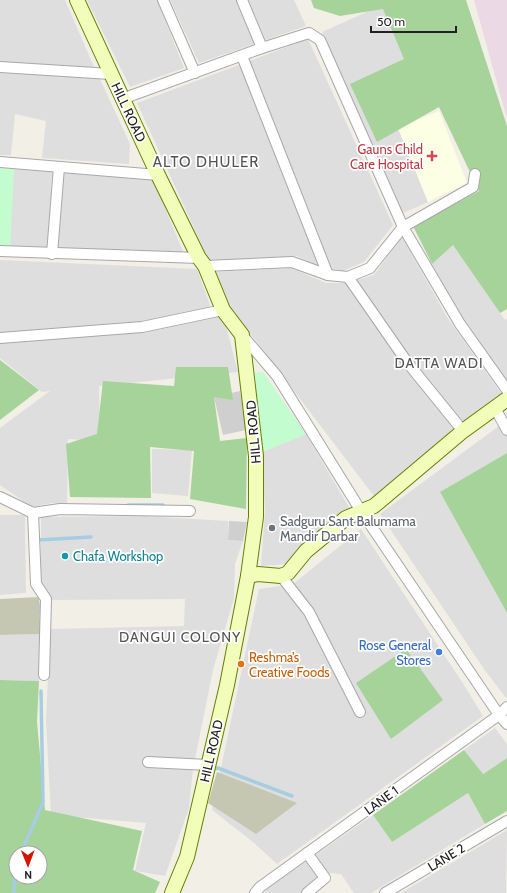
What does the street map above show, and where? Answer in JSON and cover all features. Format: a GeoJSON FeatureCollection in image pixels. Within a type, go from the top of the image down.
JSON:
{"type":"FeatureCollection","features":[{"type":"Feature","properties":{"kind":"street","name":"HILL ROAD"},"geometry":{"type":"LineString","coordinates":[[77,0],[122,99],[202,262],[223,310],[242,335],[256,456],[256,517],[248,576],[227,685],[187,857],[172,893]]}},
{"type":"Feature","properties":{"kind":"street"},"geometry":{"type":"LineString","coordinates":[[163,0],[194,73]]}},
{"type":"Feature","properties":{"kind":"street"},"geometry":{"type":"LineString","coordinates":[[242,0],[262,48]]}},
{"type":"Feature","properties":{"kind":"street"},"geometry":{"type":"LineString","coordinates":[[122,99],[262,48],[309,33],[320,40],[403,227],[460,324],[507,390]]}},
{"type":"Feature","properties":{"kind":"street"},"geometry":{"type":"LineString","coordinates":[[242,56],[328,275]]}},
{"type":"Feature","properties":{"kind":"street"},"geometry":{"type":"LineString","coordinates":[[0,67],[111,74]]}},
{"type":"Feature","properties":{"kind":"street"},"geometry":{"type":"LineString","coordinates":[[0,162],[158,175]]}},
{"type":"Feature","properties":{"kind":"street"},"geometry":{"type":"LineString","coordinates":[[52,254],[58,167]]}},
{"type":"Feature","properties":{"kind":"street"},"geometry":{"type":"LineString","coordinates":[[0,252],[202,262],[292,262],[328,275],[348,277],[370,268],[403,227],[473,187],[475,174]]}},
{"type":"Feature","properties":{"kind":"street"},"geometry":{"type":"LineString","coordinates":[[348,277],[407,362],[463,431]]}},
{"type":"Feature","properties":{"kind":"street"},"geometry":{"type":"LineString","coordinates":[[0,338],[142,327],[223,310]]}},
{"type":"Feature","properties":{"kind":"street"},"geometry":{"type":"LineString","coordinates":[[242,335],[277,376],[361,511],[499,715],[507,724]]}},
{"type":"Feature","properties":{"kind":"street"},"geometry":{"type":"LineString","coordinates":[[248,576],[258,574],[281,576],[288,573],[306,551],[346,518],[374,506],[463,431],[507,399]]}},
{"type":"Feature","properties":{"kind":"street"},"geometry":{"type":"LineString","coordinates":[[495,408],[507,430]]}},
{"type":"Feature","properties":{"kind":"street"},"geometry":{"type":"LineString","coordinates":[[0,497],[33,513],[60,508],[190,510]]}},
{"type":"Feature","properties":{"kind":"street"},"geometry":{"type":"LineString","coordinates":[[33,513],[36,584],[46,599],[44,675]]}},
{"type":"Feature","properties":{"kind":"street"},"geometry":{"type":"LineString","coordinates":[[281,576],[309,612],[360,712]]}},
{"type":"Feature","properties":{"kind":"street","name":"LANE 1"},"geometry":{"type":"LineString","coordinates":[[255,893],[260,887],[499,715],[507,707]]}},
{"type":"Feature","properties":{"kind":"street"},"geometry":{"type":"LineString","coordinates":[[148,762],[208,765]]}},
{"type":"Feature","properties":{"kind":"street","name":"LANE 2"},"geometry":{"type":"LineString","coordinates":[[385,893],[507,821]]}},
{"type":"Feature","properties":{"kind":"street"},"geometry":{"type":"LineString","coordinates":[[307,853],[325,878],[307,893]]}},
{"type":"Feature","properties":{"kind":"shaded area"},"geometry":{"type":"Polygon","coordinates":[[[0,0],[65,0],[94,67],[18,65],[0,62],[0,0]]]}},
{"type":"Feature","properties":{"kind":"shaded area"},"geometry":{"type":"Polygon","coordinates":[[[87,0],[157,0],[184,68],[130,87],[87,0]]]}},
{"type":"Feature","properties":{"kind":"shaded area"},"geometry":{"type":"Polygon","coordinates":[[[170,0],[294,0],[306,26],[199,63],[170,0]]]}},
{"type":"Feature","properties":{"kind":"shaded area"},"geometry":{"type":"Polygon","coordinates":[[[474,0],[507,0],[507,119],[474,0]]]}},
{"type":"Feature","properties":{"kind":"shaded area"},"geometry":{"type":"Polygon","coordinates":[[[391,1],[422,72],[398,128],[428,202],[403,213],[322,32],[391,1]]]}},
{"type":"Feature","properties":{"kind":"shaded area"},"geometry":{"type":"Polygon","coordinates":[[[308,39],[393,225],[364,262],[343,271],[313,264],[297,256],[210,263],[137,103],[308,39]]]}},
{"type":"Feature","properties":{"kind":"shaded area"},"geometry":{"type":"Polygon","coordinates":[[[0,73],[99,77],[130,144],[129,164],[42,158],[46,121],[15,114],[11,155],[0,155],[0,73]]]}},
{"type":"Feature","properties":{"kind":"shaded area","name":"Gauns Child Care Hospital"},"geometry":{"type":"Polygon","coordinates":[[[439,111],[467,183],[428,202],[398,128],[439,111]]]}},
{"type":"Feature","properties":{"kind":"shaded area"},"geometry":{"type":"Polygon","coordinates":[[[14,169],[52,172],[49,250],[10,248],[11,200],[14,169]]]}},
{"type":"Feature","properties":{"kind":"shaded area"},"geometry":{"type":"Polygon","coordinates":[[[62,173],[153,179],[184,254],[55,253],[62,173]]]}},
{"type":"Feature","properties":{"kind":"shaded area"},"geometry":{"type":"Polygon","coordinates":[[[402,237],[447,317],[503,396],[374,496],[230,307],[214,272],[291,268],[326,283],[347,283],[374,275],[402,237]]]}},
{"type":"Feature","properties":{"kind":"shaded area"},"geometry":{"type":"Polygon","coordinates":[[[453,245],[505,320],[507,319],[507,382],[461,317],[432,264],[453,245]]]}},
{"type":"Feature","properties":{"kind":"shaded area"},"geometry":{"type":"Polygon","coordinates":[[[0,260],[197,269],[211,308],[226,326],[238,372],[99,386],[100,441],[68,439],[67,504],[52,503],[32,507],[0,485],[0,428],[50,391],[42,392],[0,358],[0,260]]]}},
{"type":"Feature","properties":{"kind":"shaded area"},"geometry":{"type":"Polygon","coordinates":[[[240,391],[246,430],[223,435],[214,397],[240,391]]]}},
{"type":"Feature","properties":{"kind":"shaded area"},"geometry":{"type":"Polygon","coordinates":[[[507,420],[507,453],[440,492],[507,613],[506,698],[484,669],[380,514],[507,420]]]}},
{"type":"Feature","properties":{"kind":"shaded area"},"geometry":{"type":"Polygon","coordinates":[[[306,434],[350,509],[305,541],[290,564],[261,566],[265,511],[262,452],[306,434]]]}},
{"type":"Feature","properties":{"kind":"shaded area"},"geometry":{"type":"Polygon","coordinates":[[[152,449],[192,450],[188,496],[152,493],[152,449]]]}},
{"type":"Feature","properties":{"kind":"shaded area"},"geometry":{"type":"Polygon","coordinates":[[[0,515],[25,515],[26,593],[0,595],[0,515]]]}},
{"type":"Feature","properties":{"kind":"shaded area"},"geometry":{"type":"Polygon","coordinates":[[[142,516],[228,521],[228,540],[243,541],[235,564],[234,598],[213,670],[195,759],[148,759],[147,768],[193,768],[189,808],[165,876],[135,871],[146,823],[51,815],[46,721],[50,629],[184,626],[185,599],[48,600],[41,583],[41,517],[142,516]]]}},
{"type":"Feature","properties":{"kind":"shaded area"},"geometry":{"type":"Polygon","coordinates":[[[229,521],[247,522],[243,541],[228,540],[229,521]]]}},
{"type":"Feature","properties":{"kind":"shaded area"},"geometry":{"type":"Polygon","coordinates":[[[361,529],[483,716],[277,864],[253,842],[212,810],[259,589],[293,584],[361,529]]]}},
{"type":"Feature","properties":{"kind":"shaded area"},"geometry":{"type":"Polygon","coordinates":[[[39,597],[40,634],[0,635],[0,599],[39,597]]]}},
{"type":"Feature","properties":{"kind":"shaded area"},"geometry":{"type":"Polygon","coordinates":[[[40,634],[39,681],[0,680],[0,635],[40,634]]]}},
{"type":"Feature","properties":{"kind":"shaded area"},"geometry":{"type":"Polygon","coordinates":[[[495,728],[507,744],[507,758],[482,774],[464,750],[495,728]]]}},
{"type":"Feature","properties":{"kind":"shaded area"},"geometry":{"type":"Polygon","coordinates":[[[217,772],[297,803],[256,834],[208,803],[217,772]]]}},
{"type":"Feature","properties":{"kind":"shaded area"},"geometry":{"type":"Polygon","coordinates":[[[468,793],[485,824],[371,893],[354,893],[341,874],[329,873],[301,893],[264,893],[268,888],[373,815],[392,842],[468,793]]]}},
{"type":"Feature","properties":{"kind":"shaded area"},"geometry":{"type":"Polygon","coordinates":[[[507,830],[506,893],[401,893],[507,830]]]}},
{"type":"Feature","properties":{"kind":"green space"},"geometry":{"type":"Polygon","coordinates":[[[311,0],[466,0],[507,126],[507,309],[500,313],[453,245],[432,264],[413,226],[479,191],[439,107],[377,142],[350,84],[404,59],[383,9],[340,16],[314,8],[311,0]]]}},
{"type":"Feature","properties":{"kind":"green space"},"geometry":{"type":"Polygon","coordinates":[[[0,168],[14,169],[10,248],[0,248],[0,168]]]}},
{"type":"Feature","properties":{"kind":"green space"},"geometry":{"type":"Polygon","coordinates":[[[0,360],[39,390],[0,420],[0,360]]]}},
{"type":"Feature","properties":{"kind":"green space"},"geometry":{"type":"Polygon","coordinates":[[[176,367],[228,367],[233,400],[214,397],[220,441],[247,438],[246,509],[190,499],[194,451],[150,447],[151,498],[70,497],[66,444],[97,434],[103,381],[174,386],[176,367]]]}},
{"type":"Feature","properties":{"kind":"green space"},"geometry":{"type":"Polygon","coordinates":[[[263,372],[306,434],[262,452],[255,373],[263,372]]]}},
{"type":"Feature","properties":{"kind":"green space"},"geometry":{"type":"Polygon","coordinates":[[[507,453],[507,613],[440,492],[507,453]]]}},
{"type":"Feature","properties":{"kind":"green space"},"geometry":{"type":"Polygon","coordinates":[[[406,649],[443,700],[391,739],[356,683],[406,649]]]}},
{"type":"Feature","properties":{"kind":"green space"},"geometry":{"type":"Polygon","coordinates":[[[0,680],[39,681],[37,722],[45,810],[142,831],[133,870],[160,882],[155,893],[0,893],[0,680]]]}},
{"type":"Feature","properties":{"kind":"green space"},"geometry":{"type":"Polygon","coordinates":[[[464,750],[483,774],[507,758],[507,811],[485,824],[468,793],[392,842],[373,815],[464,750]]]}},
{"type":"Feature","properties":{"kind":"waterway"},"geometry":{"type":"LineString","coordinates":[[128,505],[163,505]]}},
{"type":"Feature","properties":{"kind":"waterway"},"geometry":{"type":"LineString","coordinates":[[38,542],[38,540],[91,537]]}},
{"type":"Feature","properties":{"kind":"waterway"},"geometry":{"type":"LineString","coordinates":[[41,604],[41,613]]}},
{"type":"Feature","properties":{"kind":"waterway"},"geometry":{"type":"LineString","coordinates":[[24,845],[43,802],[41,691]]}},
{"type":"Feature","properties":{"kind":"waterway"},"geometry":{"type":"LineString","coordinates":[[210,770],[218,768],[292,796]]}},
{"type":"Feature","properties":{"kind":"waterway"},"geometry":{"type":"LineString","coordinates":[[14,885],[14,893]]}},
{"type":"Feature","properties":{"kind":"place","name":"Gauns Child Care Hospital"},"geometry":{"type":"Point","coordinates":[432,156]}},
{"type":"Feature","properties":{"kind":"place","name":"Sadguru Sant Balumama Mandir Darbar"},"geometry":{"type":"Point","coordinates":[272,528]}},
{"type":"Feature","properties":{"kind":"place","name":"Chafa Workshop"},"geometry":{"type":"Point","coordinates":[65,556]}},
{"type":"Feature","properties":{"kind":"place","name":"Rose General Stores"},"geometry":{"type":"Point","coordinates":[439,652]}},
{"type":"Feature","properties":{"kind":"place","name":"Reshma’s Creative Foods"},"geometry":{"type":"Point","coordinates":[241,664]}},
{"type":"Feature","properties":{"kind":"district","name":"ALTO DHULER"},"geometry":{"type":"Point","coordinates":[206,162]}},
{"type":"Feature","properties":{"kind":"district","name":"DATTA WADI"},"geometry":{"type":"Point","coordinates":[439,363]}},
{"type":"Feature","properties":{"kind":"district","name":"DANGUI COLONY"},"geometry":{"type":"Point","coordinates":[180,637]}}]}
